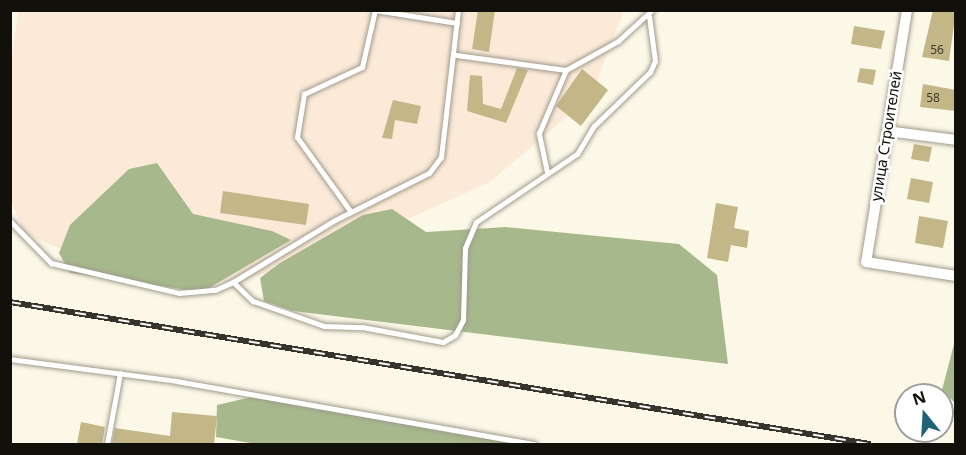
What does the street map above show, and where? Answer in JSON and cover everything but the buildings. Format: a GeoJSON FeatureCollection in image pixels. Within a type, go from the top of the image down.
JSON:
{"type":"FeatureCollection","features":[{"type":"Feature","properties":{"kind":"street","name":"улица Строителей"},"geometry":{"type":"LineString","coordinates":[[907,10],[866,262],[956,276]]}},
{"type":"Feature","properties":{"kind":"street"},"geometry":{"type":"LineString","coordinates":[[887,131],[956,140]]}},
{"type":"Feature","properties":{"kind":"lane"},"geometry":{"type":"LineString","coordinates":[[351,212],[297,137],[304,94],[362,67],[375,10],[457,23]]}},
{"type":"Feature","properties":{"kind":"lane"},"geometry":{"type":"LineString","coordinates":[[10,221],[51,263],[179,293],[215,290],[233,282],[351,212],[429,173],[441,157],[456,55],[458,10]]}},
{"type":"Feature","properties":{"kind":"lane"},"geometry":{"type":"LineString","coordinates":[[233,282],[253,301],[292,318],[443,342],[455,335],[463,320],[465,248],[476,222],[547,172],[577,154],[594,126],[650,72],[655,61],[651,13],[566,70],[539,133],[547,172]]}},
{"type":"Feature","properties":{"kind":"lane"},"geometry":{"type":"LineString","coordinates":[[456,55],[566,70]]}},
{"type":"Feature","properties":{"kind":"lane"},"geometry":{"type":"LineString","coordinates":[[10,359],[120,373],[504,442],[535,444]]}},
{"type":"Feature","properties":{"kind":"lane"},"geometry":{"type":"LineString","coordinates":[[107,444],[120,373]]}},
{"type":"Feature","properties":{"kind":"shaded area"},"geometry":{"type":"Polygon","coordinates":[[[18,11],[624,11],[591,96],[490,182],[328,255],[234,283],[105,268],[24,233],[11,201],[10,72],[18,11]]]}},
{"type":"Feature","properties":{"kind":"green space"},"geometry":{"type":"Polygon","coordinates":[[[157,163],[193,214],[272,231],[291,240],[202,292],[70,273],[59,253],[70,225],[129,169],[157,163]]]}},
{"type":"Feature","properties":{"kind":"green space"},"geometry":{"type":"Polygon","coordinates":[[[392,209],[426,232],[506,227],[679,244],[717,275],[728,364],[293,311],[264,301],[260,278],[280,263],[363,215],[392,209]]]}},
{"type":"Feature","properties":{"kind":"green space"},"geometry":{"type":"Polygon","coordinates":[[[955,340],[955,403],[954,383],[944,383],[955,340]]]}},
{"type":"Feature","properties":{"kind":"green space"},"geometry":{"type":"Polygon","coordinates":[[[260,395],[519,444],[256,444],[216,437],[217,405],[260,395]]]}},
{"type":"Feature","properties":{"kind":"railway"},"geometry":{"type":"LineString","coordinates":[[10,302],[870,444]]}}]}
